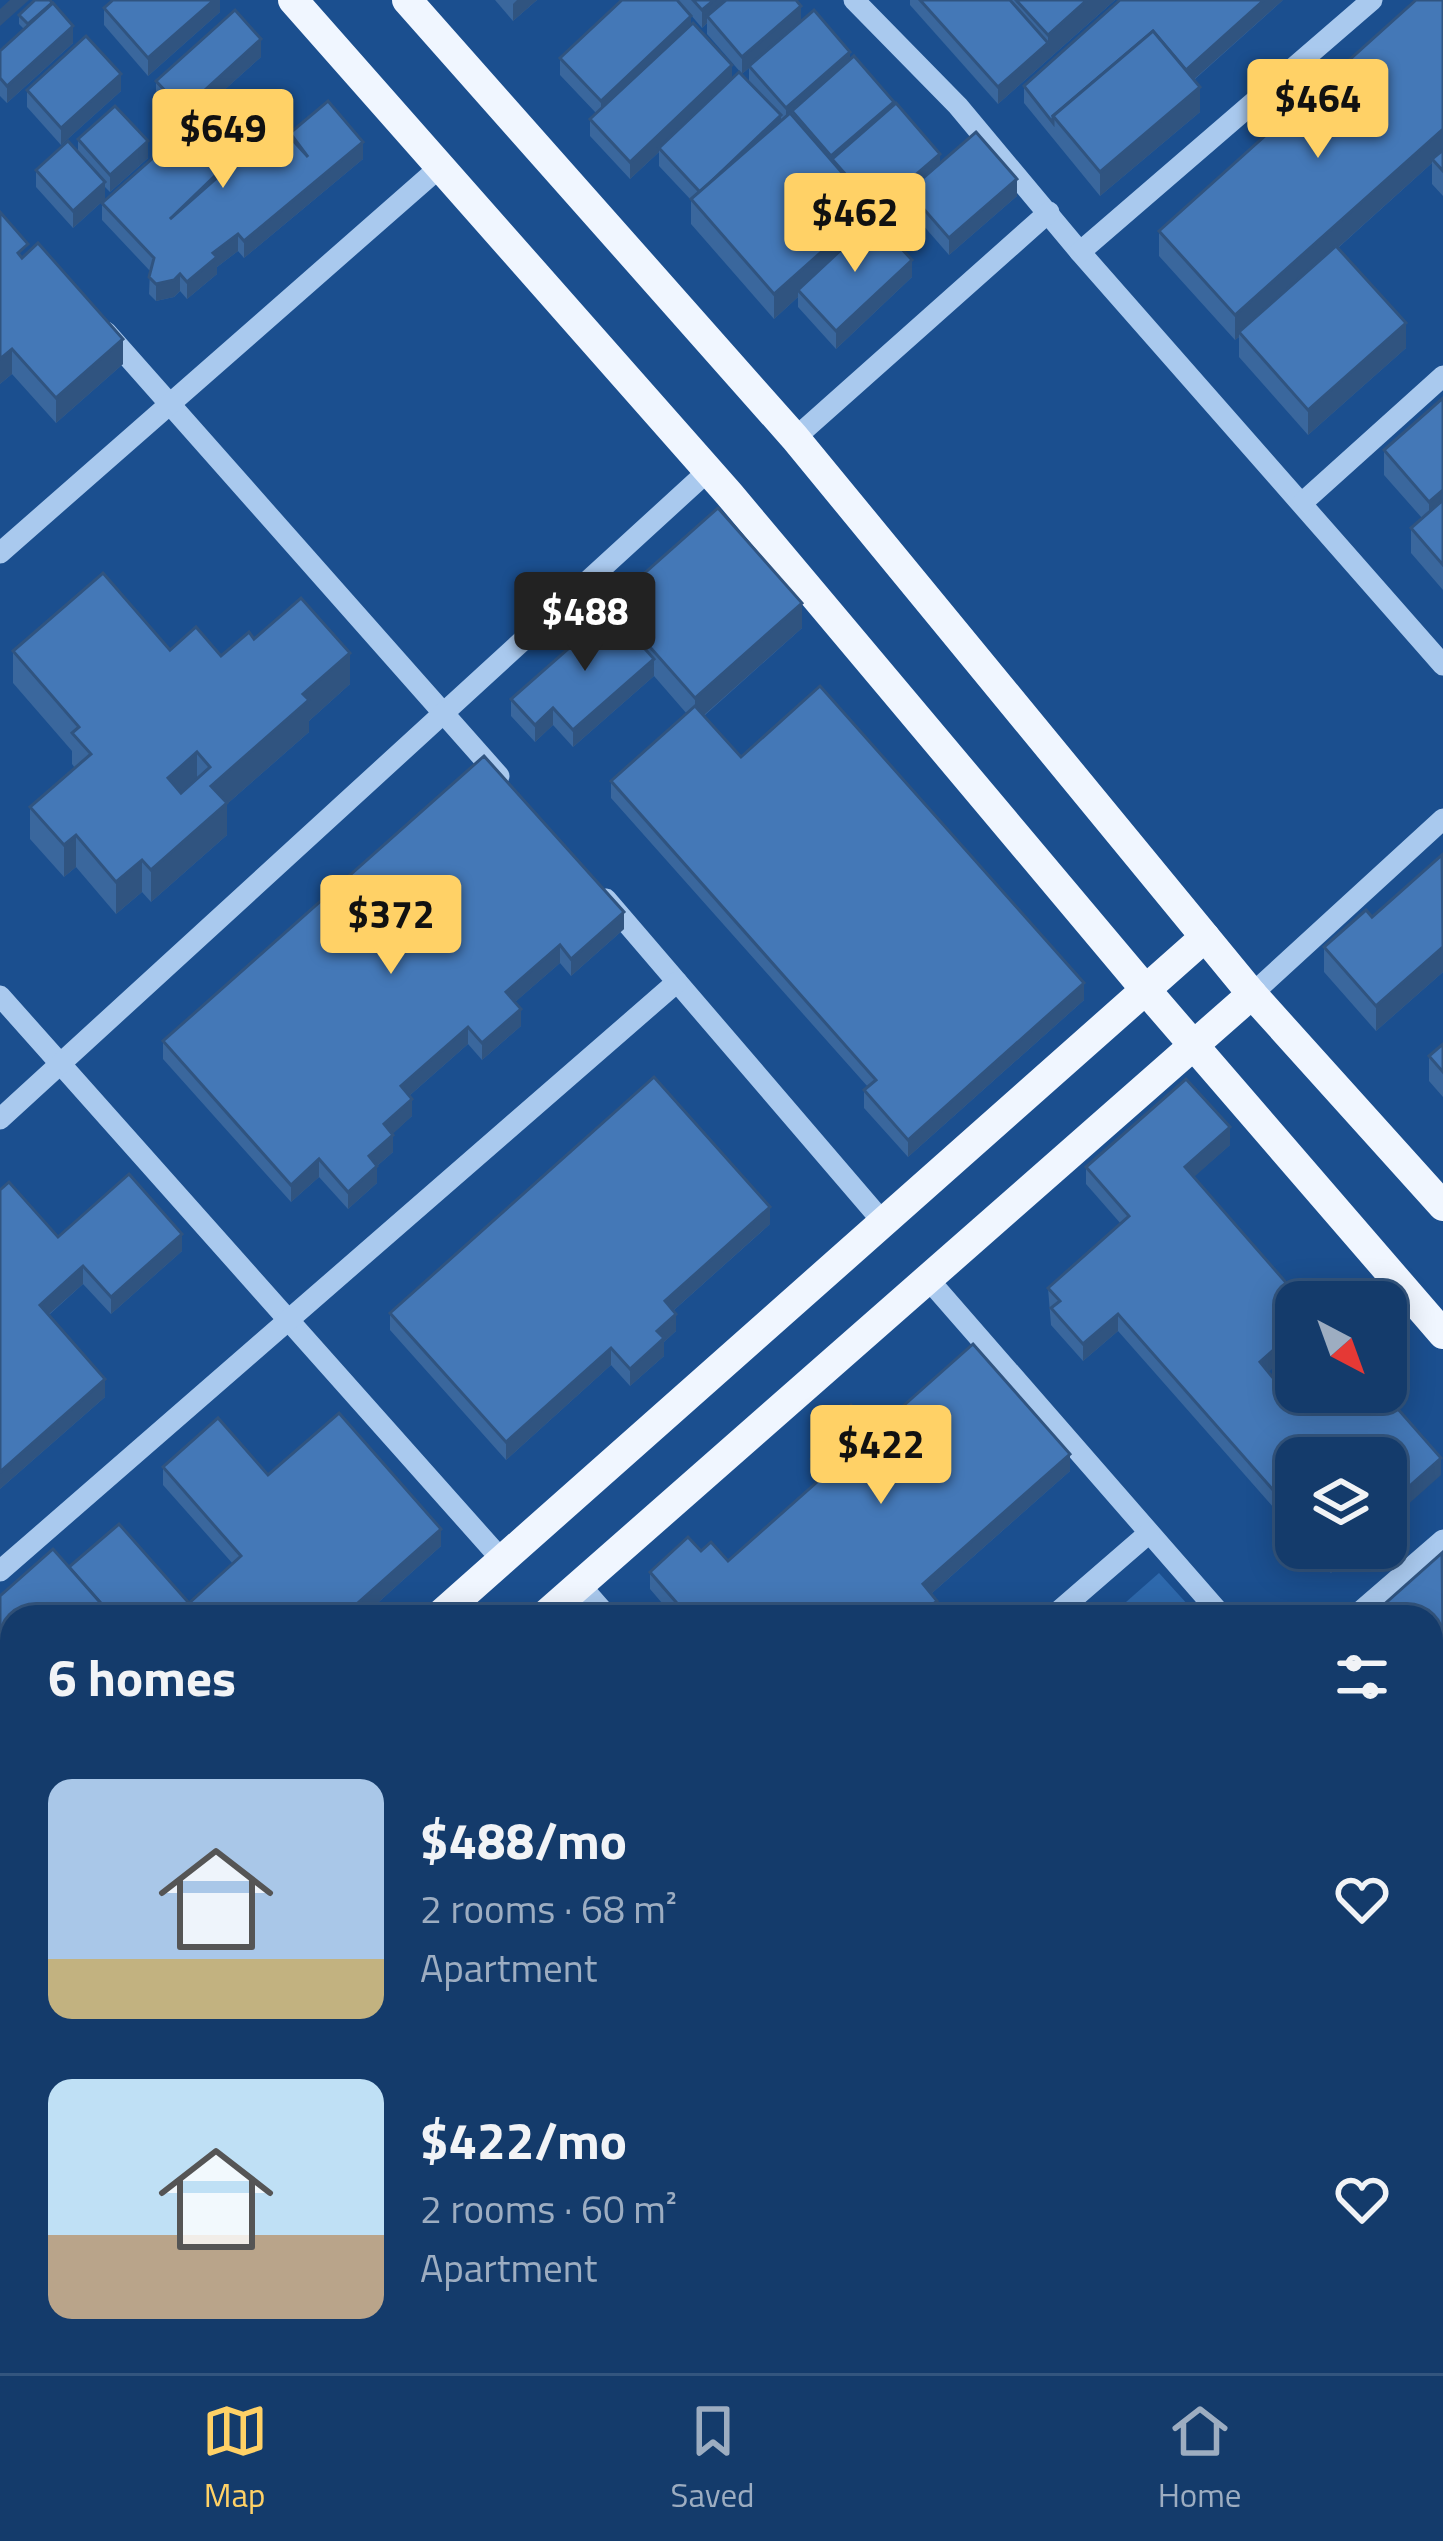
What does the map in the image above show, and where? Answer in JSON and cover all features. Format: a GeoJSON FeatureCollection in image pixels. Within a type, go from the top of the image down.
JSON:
{"type":"FeatureCollection","features":[{"type":"Feature","properties":{"kind":"main road"},"geometry":{"type":"LineString","coordinates":[[292,0],[708,471],[1144,989],[1443,1334]]}},
{"type":"Feature","properties":{"kind":"main road"},"geometry":{"type":"LineString","coordinates":[[407,0],[795,439],[1252,994],[1443,1206]]}},
{"type":"Feature","properties":{"kind":"main road"},"geometry":{"type":"LineString","coordinates":[[451,1605],[1204,937]]}},
{"type":"Feature","properties":{"kind":"main road"},"geometry":{"type":"LineString","coordinates":[[557,1605],[1252,994]]}},
{"type":"Feature","properties":{"kind":"street"},"geometry":{"type":"LineString","coordinates":[[1080,252],[1372,0]]}},
{"type":"Feature","properties":{"kind":"street"},"geometry":{"type":"LineString","coordinates":[[869,5],[1443,665]]}},
{"type":"Feature","properties":{"kind":"street"},"geometry":{"type":"LineString","coordinates":[[0,553],[440,166]]}},
{"type":"Feature","properties":{"kind":"street"},"geometry":{"type":"LineString","coordinates":[[795,439],[1049,212]]}},
{"type":"Feature","properties":{"kind":"street"},"geometry":{"type":"LineString","coordinates":[[93,317],[507,785]]}},
{"type":"Feature","properties":{"kind":"street"},"geometry":{"type":"LineString","coordinates":[[1302,503],[1443,376]]}},
{"type":"Feature","properties":{"kind":"street"},"geometry":{"type":"LineString","coordinates":[[0,1119],[708,471]]}},
{"type":"Feature","properties":{"kind":"street"},"geometry":{"type":"LineString","coordinates":[[1252,994],[1443,819]]}},
{"type":"Feature","properties":{"kind":"street"},"geometry":{"type":"LineString","coordinates":[[584,874],[883,1222]]}},
{"type":"Feature","properties":{"kind":"street"},"geometry":{"type":"LineString","coordinates":[[0,1571],[677,982]]}},
{"type":"Feature","properties":{"kind":"street"},"geometry":{"type":"LineString","coordinates":[[0,996],[502,1560]]}},
{"type":"Feature","properties":{"kind":"street"},"geometry":{"type":"LineString","coordinates":[[928,1279],[1213,1605]]}},
{"type":"Feature","properties":{"kind":"street"},"geometry":{"type":"LineString","coordinates":[[1066,1605],[1149,1532]]}},
{"type":"Feature","properties":{"kind":"street"},"geometry":{"type":"LineString","coordinates":[[1368,1605],[1443,1540]]}},
{"type":"Feature","properties":{"kind":"street"},"geometry":{"type":"LineString","coordinates":[[580,1585],[598,1605]]}},
{"type":"Feature","properties":{"kind":"shaded area"},"geometry":{"type":"Polygon","coordinates":[[[1159,1573],[1188,1605],[1123,1605],[1159,1573]]]}},
{"type":"Feature","properties":{"kind":"building"},"geometry":{"type":"Polygon","coordinates":[[[35,0],[52,3],[28,24],[19,15],[35,0]]]}},
{"type":"Feature","properties":{"kind":"building"},"geometry":{"type":"Polygon","coordinates":[[[113,0],[214,0],[148,58],[104,8],[113,0]]]}},
{"type":"Feature","properties":{"kind":"building"},"geometry":{"type":"Polygon","coordinates":[[[622,0],[677,0],[691,16],[601,101],[560,58],[622,0]]]}},
{"type":"Feature","properties":{"kind":"building"},"geometry":{"type":"Polygon","coordinates":[[[693,0],[714,0],[702,10],[693,0]]]}},
{"type":"Feature","properties":{"kind":"building"},"geometry":{"type":"Polygon","coordinates":[[[726,0],[796,0],[801,6],[742,57],[707,16],[726,0]]]}},
{"type":"Feature","properties":{"kind":"building"},"geometry":{"type":"Polygon","coordinates":[[[920,0],[1010,0],[1048,43],[998,87],[920,0]]]}},
{"type":"Feature","properties":{"kind":"building"},"geometry":{"type":"Polygon","coordinates":[[[1016,0],[1087,0],[1048,35],[1016,0]]]}},
{"type":"Feature","properties":{"kind":"building"},"geometry":{"type":"Polygon","coordinates":[[[1120,0],[1264,0],[1186,70],[1153,31],[1053,116],[1053,123],[1024,86],[1120,0]]]}},
{"type":"Feature","properties":{"kind":"building"},"geometry":{"type":"Polygon","coordinates":[[[1416,0],[1443,0],[1443,129],[1235,315],[1159,231],[1416,0]]]}},
{"type":"Feature","properties":{"kind":"building"},"geometry":{"type":"Polygon","coordinates":[[[53,3],[73,26],[7,86],[0,78],[0,51],[53,3]]]}},
{"type":"Feature","properties":{"kind":"building"},"geometry":{"type":"Polygon","coordinates":[[[235,10],[261,39],[183,110],[156,81],[235,10]]]}},
{"type":"Feature","properties":{"kind":"building"},"geometry":{"type":"Polygon","coordinates":[[[814,10],[850,52],[786,108],[749,66],[814,10]]]}},
{"type":"Feature","properties":{"kind":"building"},"geometry":{"type":"Polygon","coordinates":[[[693,23],[732,65],[630,162],[590,119],[693,23]]]}},
{"type":"Feature","properties":{"kind":"building"},"geometry":{"type":"Polygon","coordinates":[[[1153,31],[1200,87],[1100,172],[1053,116],[1153,31]]]}},
{"type":"Feature","properties":{"kind":"building"},"geometry":{"type":"Polygon","coordinates":[[[86,36],[121,74],[61,128],[27,90],[86,36]]]}},
{"type":"Feature","properties":{"kind":"building"},"geometry":{"type":"Polygon","coordinates":[[[854,56],[894,102],[831,156],[792,111],[854,56]]]}},
{"type":"Feature","properties":{"kind":"building"},"geometry":{"type":"Polygon","coordinates":[[[739,72],[781,115],[700,192],[659,148],[739,72]]]}},
{"type":"Feature","properties":{"kind":"building"},"geometry":{"type":"Polygon","coordinates":[[[328,101],[363,142],[244,241],[238,234],[213,253],[217,257],[187,282],[180,274],[156,284],[149,277],[154,258],[102,203],[187,128],[223,168],[170,219],[278,124],[308,157],[290,133],[328,101]]]}},
{"type":"Feature","properties":{"kind":"building"},"geometry":{"type":"Polygon","coordinates":[[[896,103],[940,154],[876,209],[832,159],[896,103]]]}},
{"type":"Feature","properties":{"kind":"building"},"geometry":{"type":"Polygon","coordinates":[[[115,106],[148,141],[110,175],[78,139],[115,106]]]}},
{"type":"Feature","properties":{"kind":"building"},"geometry":{"type":"Polygon","coordinates":[[[790,113],[872,207],[774,294],[691,199],[790,113]]]}},
{"type":"Feature","properties":{"kind":"building"},"geometry":{"type":"Polygon","coordinates":[[[976,132],[1017,179],[949,238],[908,191],[976,132]]]}},
{"type":"Feature","properties":{"kind":"building"},"geometry":{"type":"Polygon","coordinates":[[[68,141],[105,182],[73,211],[36,170],[68,141]]]}},
{"type":"Feature","properties":{"kind":"building"},"geometry":{"type":"Polygon","coordinates":[[[1443,150],[1443,171],[1432,159],[1443,150]]]}},
{"type":"Feature","properties":{"kind":"building"},"geometry":{"type":"Polygon","coordinates":[[[0,212],[28,244],[18,253],[22,258],[38,243],[123,339],[56,398],[12,349],[0,359],[0,212]]]}},
{"type":"Feature","properties":{"kind":"building"},"geometry":{"type":"Polygon","coordinates":[[[874,219],[912,260],[836,331],[798,290],[874,219]]]}},
{"type":"Feature","properties":{"kind":"building"},"geometry":{"type":"Polygon","coordinates":[[[1336,246],[1406,323],[1308,410],[1239,332],[1336,246]]]}},
{"type":"Feature","properties":{"kind":"building"},"geometry":{"type":"Polygon","coordinates":[[[1443,398],[1443,490],[1429,502],[1384,450],[1443,398]]]}},
{"type":"Feature","properties":{"kind":"building"},"geometry":{"type":"Polygon","coordinates":[[[1443,500],[1443,565],[1411,528],[1443,500]]]}},
{"type":"Feature","properties":{"kind":"building"},"geometry":{"type":"Polygon","coordinates":[[[718,508],[802,603],[695,698],[611,603],[718,508]]]}},
{"type":"Feature","properties":{"kind":"building"},"geometry":{"type":"Polygon","coordinates":[[[103,573],[170,650],[196,627],[221,656],[249,632],[254,639],[301,598],[350,653],[303,694],[309,700],[211,786],[227,803],[151,870],[142,860],[116,882],[76,835],[64,845],[30,807],[91,754],[72,733],[79,727],[13,651],[103,573]],[[197,752],[168,778],[181,793],[210,767],[197,752]]]}},
{"type":"Feature","properties":{"kind":"building"},"geometry":{"type":"Polygon","coordinates":[[[611,611],[654,659],[573,730],[553,708],[535,725],[511,699],[611,611]]]}},
{"type":"Feature","properties":{"kind":"building"},"geometry":{"type":"Polygon","coordinates":[[[820,686],[1084,983],[908,1140],[864,1090],[876,1080],[611,781],[695,706],[741,757],[820,686]]]}},
{"type":"Feature","properties":{"kind":"building"},"geometry":{"type":"Polygon","coordinates":[[[484,756],[624,912],[571,959],[560,945],[506,992],[521,1009],[482,1043],[468,1027],[401,1086],[412,1099],[384,1124],[393,1135],[369,1156],[377,1166],[348,1192],[319,1159],[291,1185],[163,1041],[484,756]]]}},
{"type":"Feature","properties":{"kind":"building"},"geometry":{"type":"Polygon","coordinates":[[[1442,855],[1443,947],[1376,1006],[1324,947],[1366,910],[1372,917],[1442,855]]]}},
{"type":"Feature","properties":{"kind":"building"},"geometry":{"type":"Polygon","coordinates":[[[1443,1044],[1443,1072],[1429,1056],[1443,1044]]]}},
{"type":"Feature","properties":{"kind":"building"},"geometry":{"type":"Polygon","coordinates":[[[654,1077],[770,1207],[665,1301],[676,1314],[657,1331],[664,1338],[630,1369],[611,1348],[506,1442],[390,1313],[654,1077]]]}},
{"type":"Feature","properties":{"kind":"building"},"geometry":{"type":"Polygon","coordinates":[[[1186,1079],[1230,1127],[1185,1167],[1285,1281],[1275,1281],[1275,1349],[1260,1362],[1275,1380],[1275,1413],[1401,1413],[1441,1458],[1407,1488],[1407,1437],[1275,1437],[1275,1492],[1118,1314],[1083,1344],[1051,1308],[1060,1301],[1048,1288],[1129,1216],[1086,1167],[1186,1079]]]}},
{"type":"Feature","properties":{"kind":"building"},"geometry":{"type":"Polygon","coordinates":[[[129,1174],[182,1234],[111,1297],[83,1266],[40,1305],[105,1379],[0,1472],[0,1190],[9,1182],[58,1237],[129,1174]]]}},
{"type":"Feature","properties":{"kind":"building"},"geometry":{"type":"Polygon","coordinates":[[[973,1344],[1070,1454],[923,1584],[937,1601],[932,1605],[679,1605],[650,1572],[688,1537],[701,1551],[711,1542],[728,1561],[826,1474],[811,1459],[826,1446],[817,1435],[851,1405],[875,1431],[973,1344]]]}},
{"type":"Feature","properties":{"kind":"building"},"geometry":{"type":"Polygon","coordinates":[[[339,1413],[441,1529],[356,1605],[102,1605],[69,1567],[119,1524],[189,1603],[241,1556],[163,1467],[218,1418],[268,1475],[339,1413]]]}},
{"type":"Feature","properties":{"kind":"building"},"geometry":{"type":"Polygon","coordinates":[[[53,1549],[102,1605],[0,1605],[0,1596],[53,1549]]]}},
{"type":"Feature","properties":{"kind":"building"},"geometry":{"type":"Polygon","coordinates":[[[1442,1553],[1443,1605],[1384,1605],[1442,1553]]]}}]}
